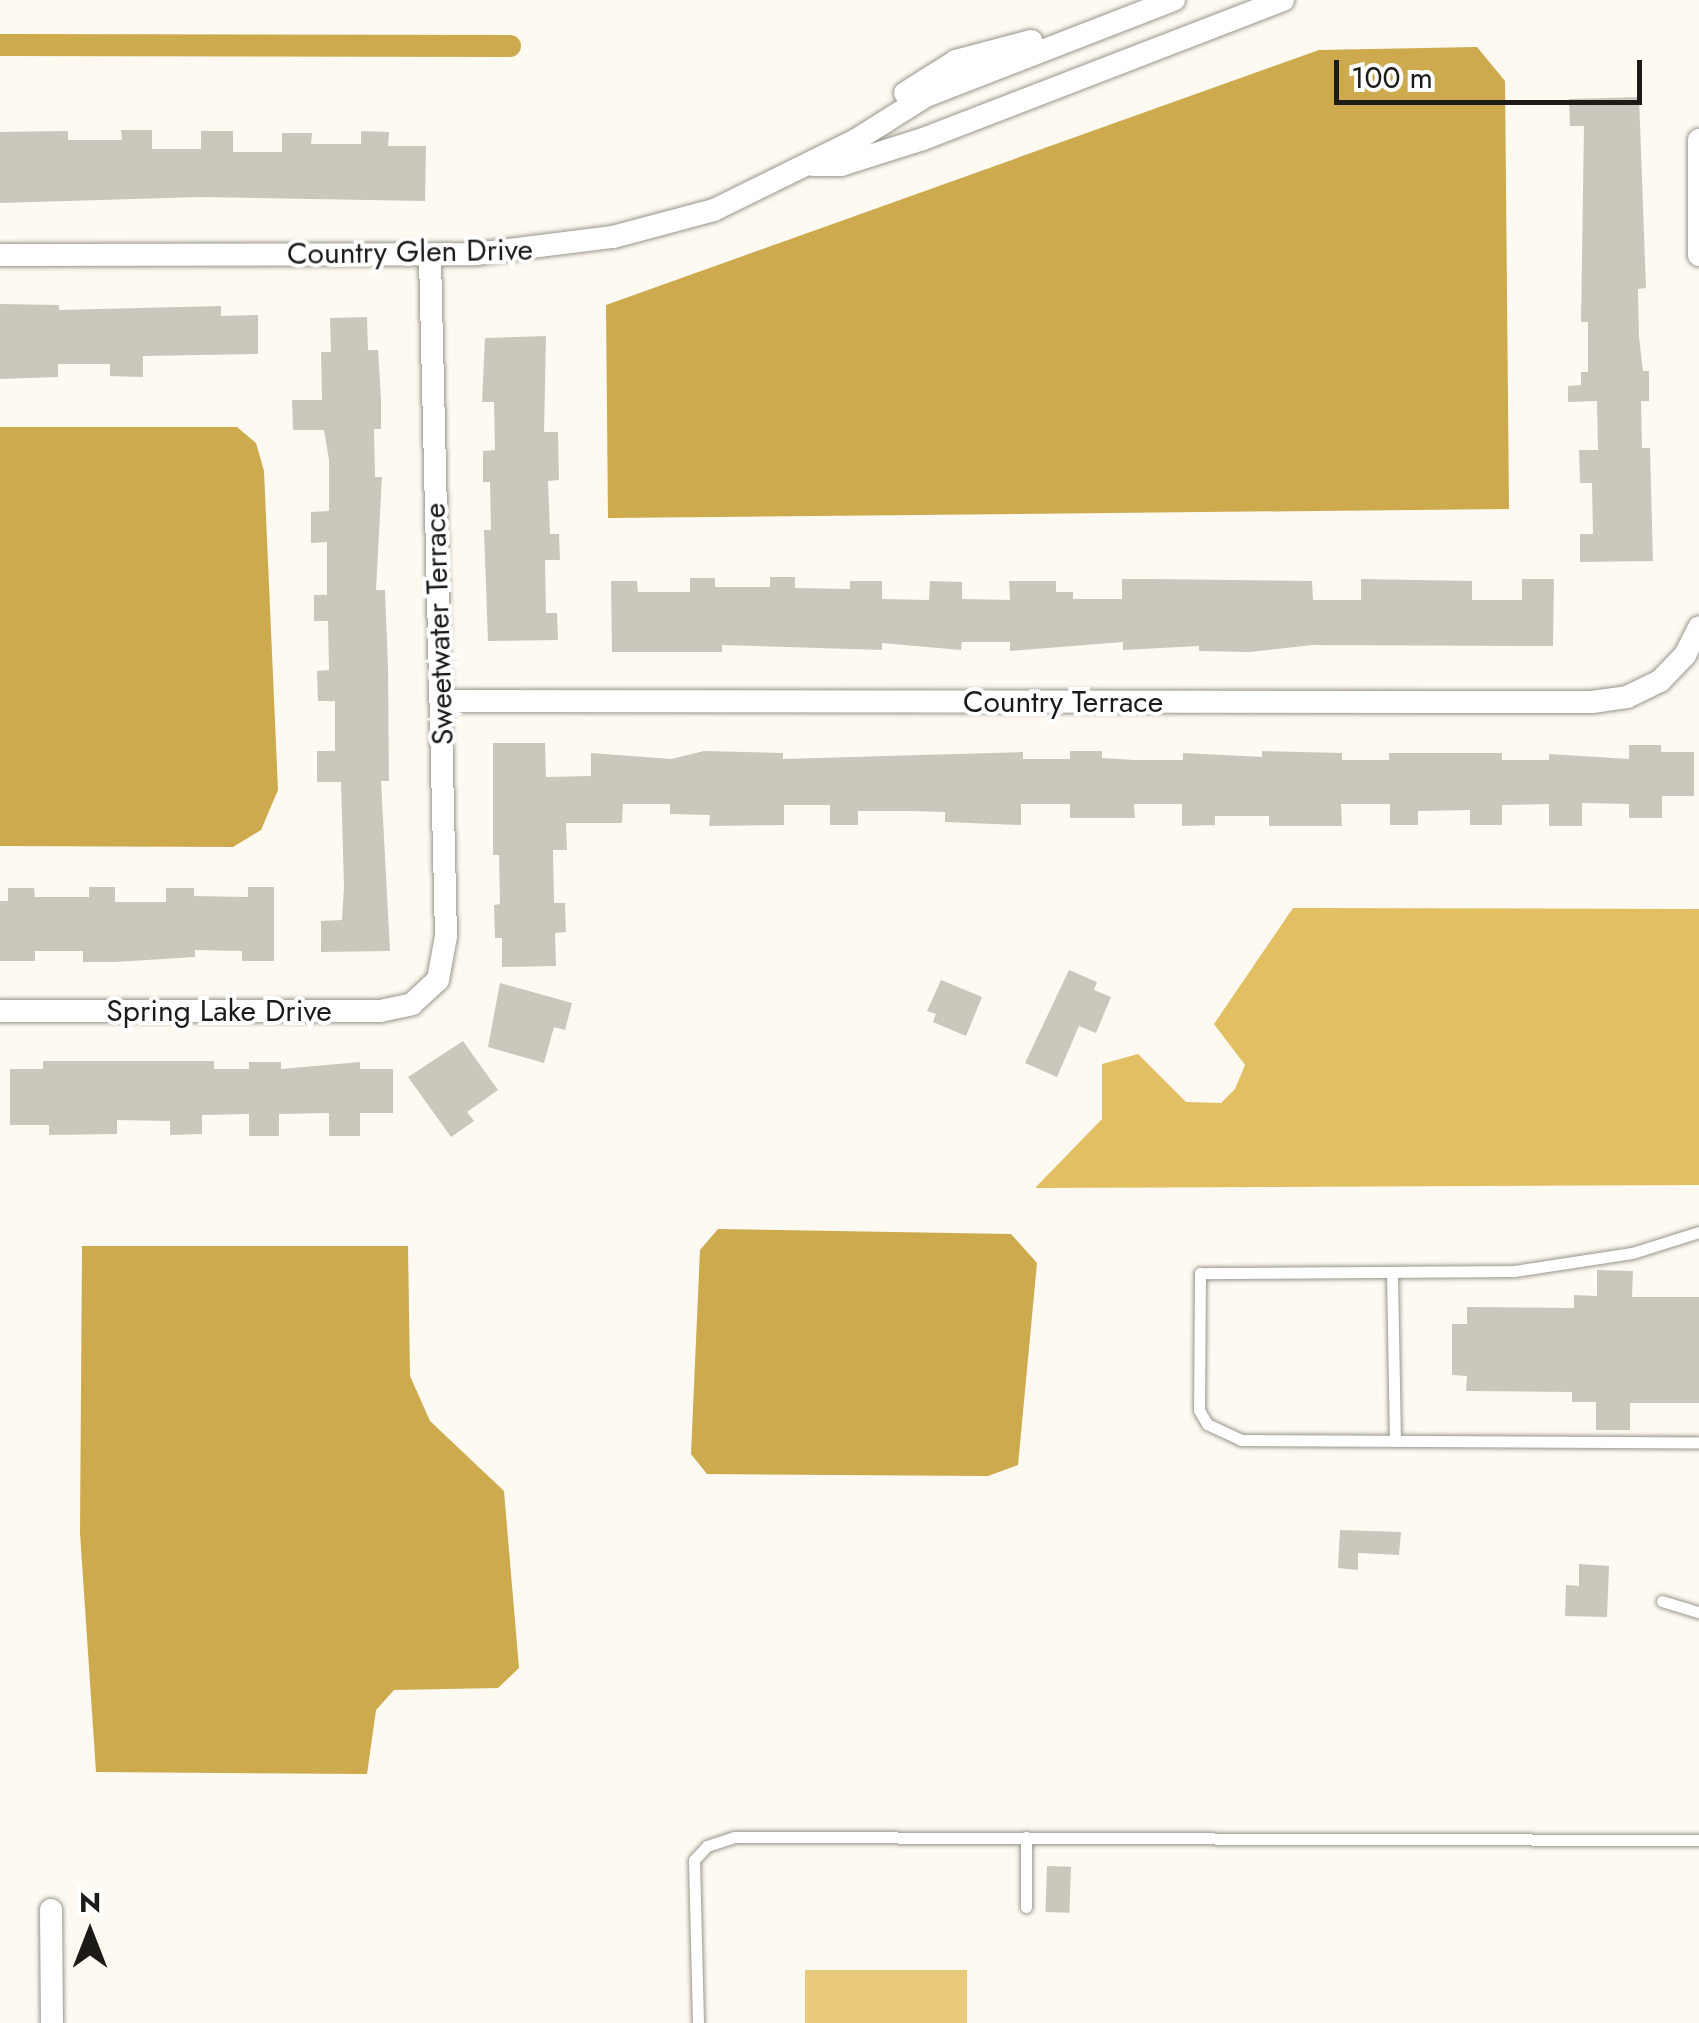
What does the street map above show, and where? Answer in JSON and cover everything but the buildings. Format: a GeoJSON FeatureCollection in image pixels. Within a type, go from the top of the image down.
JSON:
{"type":"FeatureCollection","features":[{"type":"Feature","properties":{"kind":"street","name":"Country Glen Drive"},"geometry":{"type":"LineString","coordinates":[[0,256],[430,256],[568,246],[657,228],[714,210],[805,165],[926,96],[1174,0]]}},
{"type":"Feature","properties":{"kind":"street","name":"Country Glen Drive"},"geometry":{"type":"LineString","coordinates":[[805,165],[841,165],[923,139],[1283,0]]}},
{"type":"Feature","properties":{"kind":"street"},"geometry":{"type":"LineString","coordinates":[[1699,140],[1699,255]]}},
{"type":"Feature","properties":{"kind":"street","name":"Sweetwater Terrace"},"geometry":{"type":"LineString","coordinates":[[430,256],[443,701],[445,958],[431,989]]}},
{"type":"Feature","properties":{"kind":"street","name":"Country Terrace"},"geometry":{"type":"LineString","coordinates":[[443,701],[1592,702],[1646,690],[1674,667],[1699,628]]}},
{"type":"Feature","properties":{"kind":"street","name":"Spring Lake Drive"},"geometry":{"type":"LineString","coordinates":[[0,1012],[380,1012],[412,1004],[431,989]]}},
{"type":"Feature","properties":{"kind":"street"},"geometry":{"type":"LineString","coordinates":[[50,1910],[52,2023]]}},
{"type":"Feature","properties":{"kind":"lane"},"geometry":{"type":"LineString","coordinates":[[1699,1232],[1563,1266],[1200,1273],[1199,1410],[1207,1424],[1240,1440],[1699,1442]]}},
{"type":"Feature","properties":{"kind":"lane"},"geometry":{"type":"LineString","coordinates":[[1392,1272],[1394,1440]]}},
{"type":"Feature","properties":{"kind":"lane"},"geometry":{"type":"LineString","coordinates":[[1662,1602],[1699,1612]]}},
{"type":"Feature","properties":{"kind":"lane"},"geometry":{"type":"LineString","coordinates":[[698,2023],[694,1860],[707,1846],[734,1837],[1699,1840]]}},
{"type":"Feature","properties":{"kind":"lane"},"geometry":{"type":"LineString","coordinates":[[1026,1837],[1026,1907]]}},
{"type":"Feature","properties":{"kind":"shaded area"},"geometry":{"type":"Polygon","coordinates":[[[1477,47],[1505,81],[1509,509],[608,518],[606,305],[1319,50],[1477,47]]]}},
{"type":"Feature","properties":{"kind":"shaded area"},"geometry":{"type":"Polygon","coordinates":[[[0,427],[237,427],[256,443],[264,471],[278,790],[261,830],[233,847],[0,846],[0,427]]]}},
{"type":"Feature","properties":{"kind":"shaded area"},"geometry":{"type":"Polygon","coordinates":[[[1293,908],[1699,909],[1699,1185],[1035,1188],[1102,1119],[1102,1064],[1138,1054],[1186,1102],[1221,1103],[1235,1089],[1245,1065],[1214,1024],[1293,908]]]}},
{"type":"Feature","properties":{"kind":"shaded area"},"geometry":{"type":"Polygon","coordinates":[[[718,1229],[1011,1234],[1037,1263],[1018,1465],[988,1476],[707,1474],[691,1454],[700,1250],[718,1229]]]}},
{"type":"Feature","properties":{"kind":"shaded area"},"geometry":{"type":"Polygon","coordinates":[[[82,1246],[408,1246],[410,1376],[430,1421],[504,1491],[519,1668],[498,1688],[394,1690],[376,1710],[367,1774],[96,1772],[80,1533],[82,1246]]]}},
{"type":"Feature","properties":{"kind":"shaded area"},"geometry":{"type":"Polygon","coordinates":[[[805,1970],[967,1970],[967,2023],[805,2023],[805,1970]]]}},
{"type":"Feature","properties":{"kind":"waterway"},"geometry":{"type":"LineString","coordinates":[[0,45],[510,46]]}}]}
